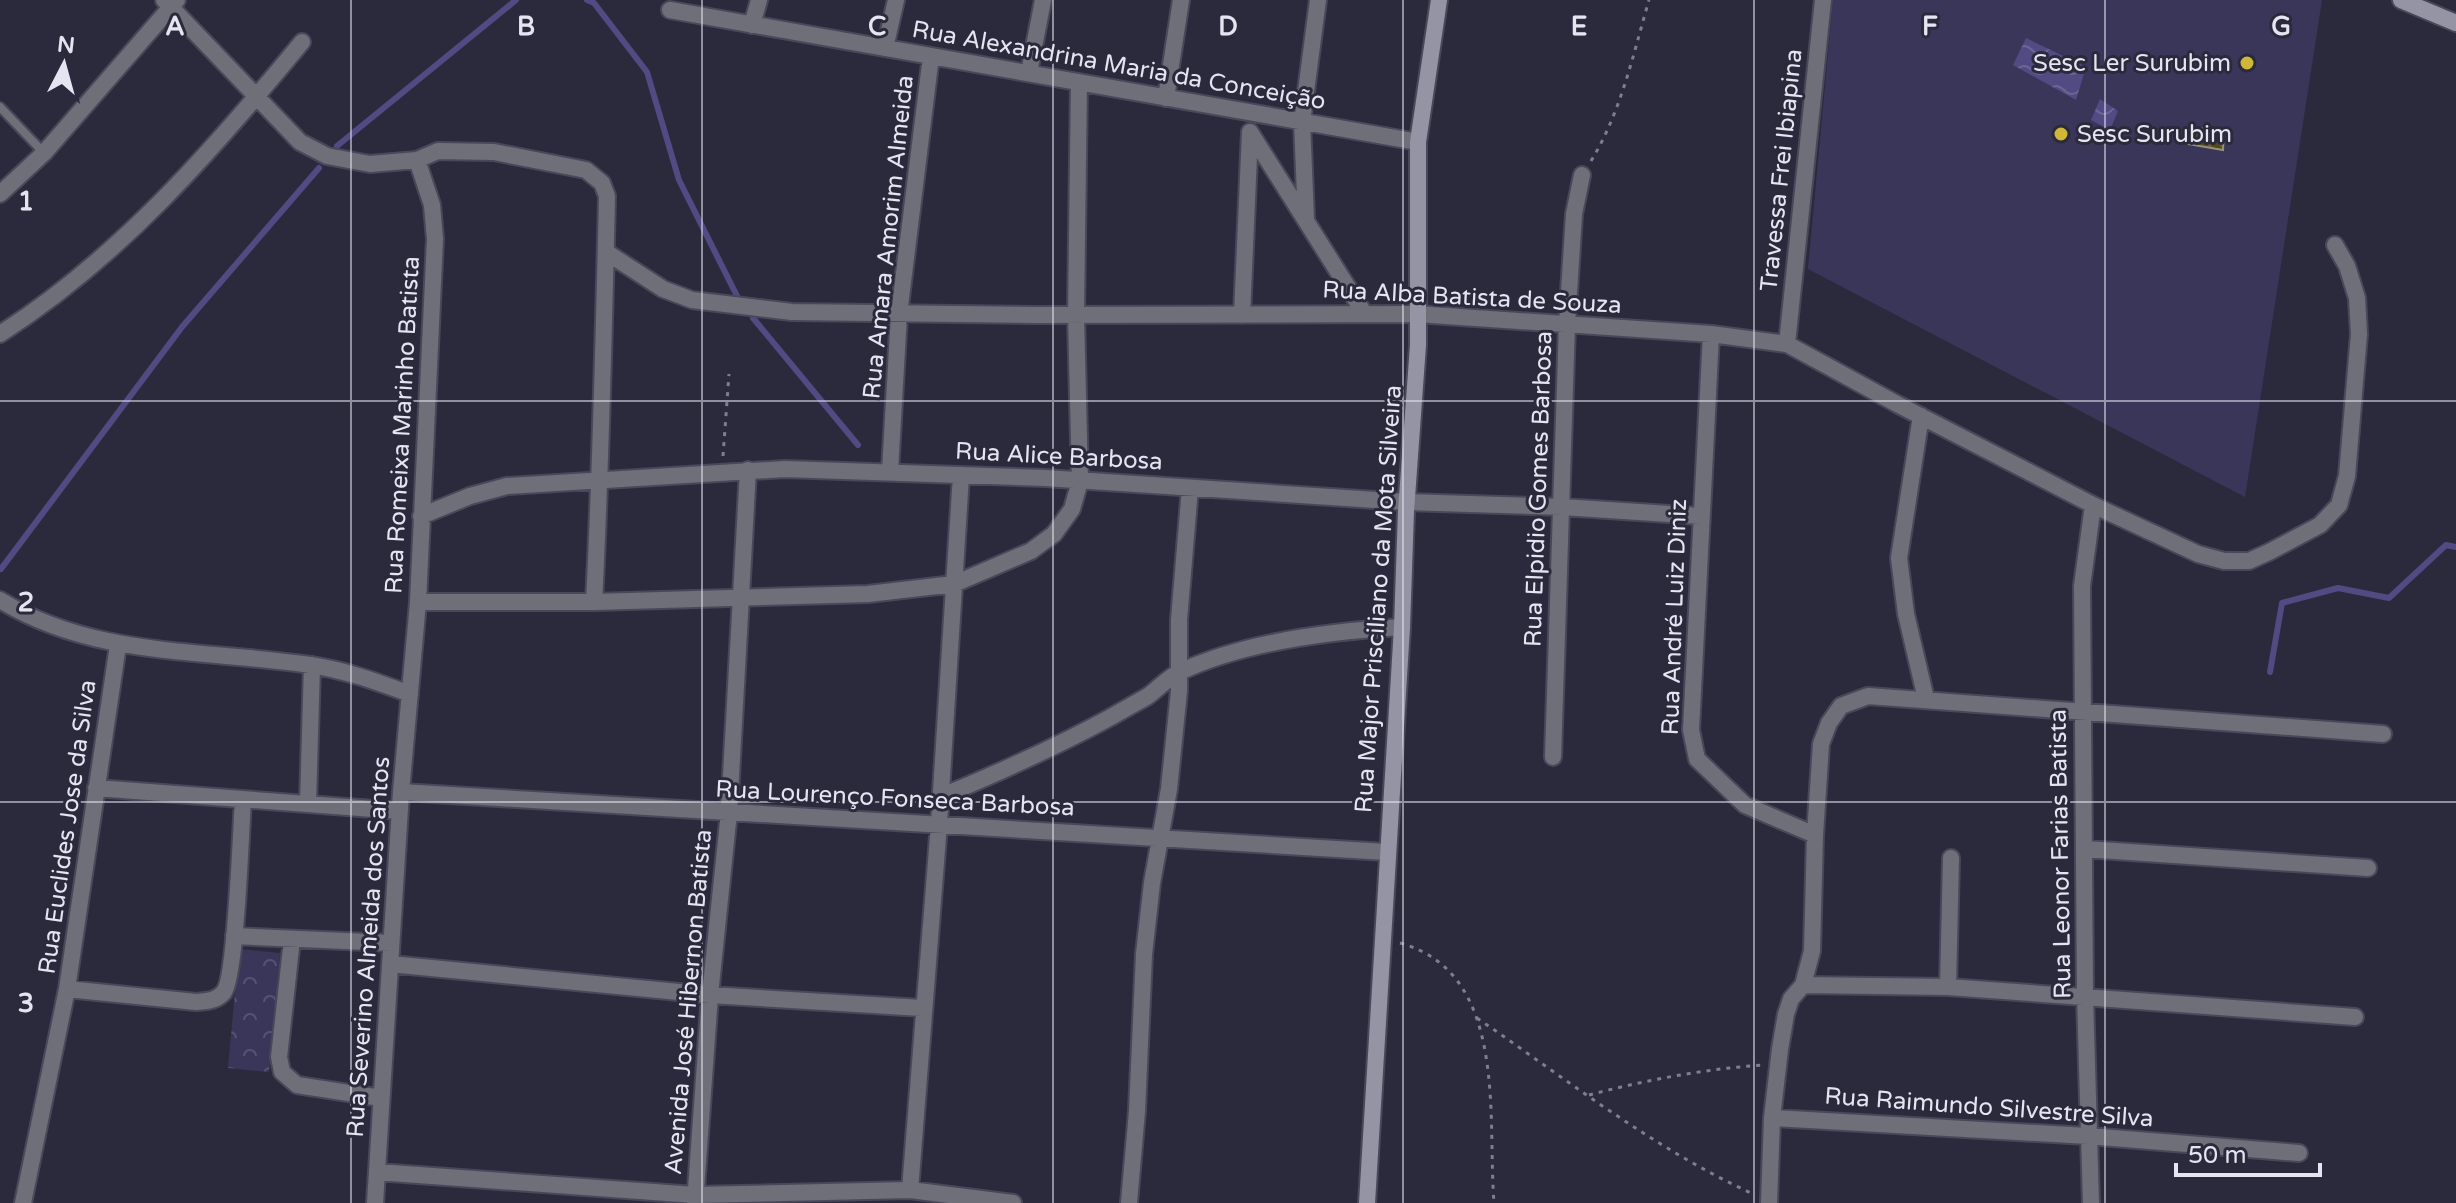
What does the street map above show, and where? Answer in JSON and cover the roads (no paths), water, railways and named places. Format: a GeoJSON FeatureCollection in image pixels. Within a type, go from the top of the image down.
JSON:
{"type":"FeatureCollection","features":[{"type":"Feature","properties":{"kind":"main road","name":"Rua Major Prisciliano da Mota Silveira"},"geometry":{"type":"LineString","coordinates":[[1367,1203],[1402,627],[1406,502],[1418,345],[1418,142],[1439,0]]}},
{"type":"Feature","properties":{"kind":"main road"},"geometry":{"type":"LineString","coordinates":[[2401,0],[2456,23]]}},
{"type":"Feature","properties":{"kind":"street"},"geometry":{"type":"LineString","coordinates":[[752,25],[759,0]]}},
{"type":"Feature","properties":{"kind":"street"},"geometry":{"type":"LineString","coordinates":[[885,48],[896,0]]}},
{"type":"Feature","properties":{"kind":"street"},"geometry":{"type":"LineString","coordinates":[[1029,73],[1043,0]]}},
{"type":"Feature","properties":{"kind":"street"},"geometry":{"type":"LineString","coordinates":[[1166,98],[1181,0]]}},
{"type":"Feature","properties":{"kind":"street"},"geometry":{"type":"LineString","coordinates":[[1306,219],[1302,122],[1318,0]]}},
{"type":"Feature","properties":{"kind":"street","name":"Travessa Frei Ibiapina"},"geometry":{"type":"LineString","coordinates":[[1787,344],[1823,0]]}},
{"type":"Feature","properties":{"kind":"street"},"geometry":{"type":"LineString","coordinates":[[0,194],[44,153],[170,2],[300,142],[327,156],[370,164],[417,160],[438,151],[483,151],[586,170],[602,183],[607,196],[594,602]]}},
{"type":"Feature","properties":{"kind":"street","name":"Rua Alexandrina Maria da Conceição"},"geometry":{"type":"LineString","coordinates":[[670,10],[1418,142]]}},
{"type":"Feature","properties":{"kind":"street"},"geometry":{"type":"LineString","coordinates":[[0,334],[132,230],[213,148],[302,42]]}},
{"type":"Feature","properties":{"kind":"street","name":"Rua Amara Amorim Almeida"},"geometry":{"type":"LineString","coordinates":[[890,471],[899,314],[931,56]]}},
{"type":"Feature","properties":{"kind":"street"},"geometry":{"type":"LineString","coordinates":[[418,602],[819,597],[954,584],[1031,551],[1054,534],[1072,509],[1080,481],[1076,315],[1079,82]]}},
{"type":"Feature","properties":{"kind":"street"},"geometry":{"type":"LineString","coordinates":[[1242,315],[1250,114]]}},
{"type":"Feature","properties":{"kind":"street"},"geometry":{"type":"LineString","coordinates":[[1250,132],[1364,313]]}},
{"type":"Feature","properties":{"kind":"street","name":"Rua Romeixa Marinho Batista"},"geometry":{"type":"LineString","coordinates":[[410,694],[418,602],[435,239],[432,205],[417,160]]}},
{"type":"Feature","properties":{"kind":"street","name":"Rua Elpidio Gomes Barbosa"},"geometry":{"type":"LineString","coordinates":[[1553,757],[1567,324],[1574,214],[1582,175]]}},
{"type":"Feature","properties":{"kind":"street","name":"Rua Alba Batista de Souza"},"geometry":{"type":"LineString","coordinates":[[606,252],[651,283],[692,300],[792,312],[1417,314],[1711,334],[1787,344],[2093,505],[2198,554],[2224,561],[2249,561],[2320,525],[2339,505],[2343,491],[2347,476],[2359,334],[2357,298],[2347,266],[2335,245]]}},
{"type":"Feature","properties":{"kind":"street","name":"Rua André Luiz Diniz"},"geometry":{"type":"LineString","coordinates":[[1711,334],[1691,730],[1697,759],[1745,805],[1815,835]]}},
{"type":"Feature","properties":{"kind":"street"},"geometry":{"type":"LineString","coordinates":[[1921,416],[1899,558],[1906,614],[1926,699]]}},
{"type":"Feature","properties":{"kind":"street","name":"Rua Alice Barbosa"},"geometry":{"type":"LineString","coordinates":[[421,516],[470,496],[507,486],[748,470],[890,471],[1700,516]]}},
{"type":"Feature","properties":{"kind":"street","name":"Avenida José Hibernon Batista"},"geometry":{"type":"LineString","coordinates":[[695,1199],[710,995],[729,812],[748,470]]}},
{"type":"Feature","properties":{"kind":"street"},"geometry":{"type":"LineString","coordinates":[[910,1190],[922,1008],[939,824],[961,475]]}},
{"type":"Feature","properties":{"kind":"street"},"geometry":{"type":"LineString","coordinates":[[1129,1203],[1137,1111],[1144,954],[1152,883],[1169,789],[1190,488]]}},
{"type":"Feature","properties":{"kind":"street","name":"Rua Leonor Farias Batista"},"geometry":{"type":"LineString","coordinates":[[2091,1203],[2085,996],[2082,586],[2093,505]]}},
{"type":"Feature","properties":{"kind":"street"},"geometry":{"type":"LineString","coordinates":[[0,600],[28,618],[118,645],[312,665],[364,677],[410,694]]}},
{"type":"Feature","properties":{"kind":"street"},"geometry":{"type":"LineString","coordinates":[[940,797],[1013,767],[1112,717],[1179,672],[1224,655],[1349,630],[1402,627]]}},
{"type":"Feature","properties":{"kind":"street","name":"Rua Euclides Jose da Silva"},"geometry":{"type":"LineString","coordinates":[[23,1203],[67,989],[118,645]]}},
{"type":"Feature","properties":{"kind":"street"},"geometry":{"type":"LineString","coordinates":[[308,804],[312,665]]}},
{"type":"Feature","properties":{"kind":"street","name":"Rua Severino Almeida dos Santos"},"geometry":{"type":"LineString","coordinates":[[375,1203],[410,694]]}},
{"type":"Feature","properties":{"kind":"street"},"geometry":{"type":"LineString","coordinates":[[1769,1202],[1772,1118],[1786,1014],[1791,999],[1803,985],[1812,951],[1821,744],[1829,723],[1841,706],[1868,696],[2383,734]]}},
{"type":"Feature","properties":{"kind":"street"},"geometry":{"type":"LineString","coordinates":[[96,788],[400,811]]}},
{"type":"Feature","properties":{"kind":"street","name":"Rua Lourenço Fonseca Barbosa"},"geometry":{"type":"LineString","coordinates":[[401,792],[1386,852]]}},
{"type":"Feature","properties":{"kind":"street"},"geometry":{"type":"LineString","coordinates":[[67,989],[196,1002],[214,1000],[224,992],[229,979],[234,936],[243,799]]}},
{"type":"Feature","properties":{"kind":"street"},"geometry":{"type":"LineString","coordinates":[[2085,849],[2368,868]]}},
{"type":"Feature","properties":{"kind":"street"},"geometry":{"type":"LineString","coordinates":[[1948,987],[1951,858]]}},
{"type":"Feature","properties":{"kind":"street"},"geometry":{"type":"LineString","coordinates":[[234,936],[391,943]]}},
{"type":"Feature","properties":{"kind":"street"},"geometry":{"type":"LineString","coordinates":[[292,939],[279,1057],[282,1072],[297,1085],[381,1098]]}},
{"type":"Feature","properties":{"kind":"street"},"geometry":{"type":"LineString","coordinates":[[390,964],[710,995],[922,1008]]}},
{"type":"Feature","properties":{"kind":"street"},"geometry":{"type":"LineString","coordinates":[[1803,985],[1948,987],[2355,1017]]}},
{"type":"Feature","properties":{"kind":"street","name":"Rua Raimundo Silvestre Silva"},"geometry":{"type":"LineString","coordinates":[[1772,1118],[2088,1136],[2299,1153]]}},
{"type":"Feature","properties":{"kind":"street"},"geometry":{"type":"LineString","coordinates":[[377,1172],[695,1199],[910,1190],[1013,1203]]}},
{"type":"Feature","properties":{"kind":"lane"},"geometry":{"type":"LineString","coordinates":[[0,107],[44,153]]}},
{"type":"Feature","properties":{"kind":"water"},"geometry":{"type":"Polygon","coordinates":[[[2026,38],[2086,67],[2076,100],[2013,65],[2026,38]]]}},
{"type":"Feature","properties":{"kind":"water"},"geometry":{"type":"Polygon","coordinates":[[[2100,99],[2118,111],[2110,130],[2091,120],[2100,99]]]}},
{"type":"Feature","properties":{"kind":"waterway"},"geometry":{"type":"LineString","coordinates":[[337,146],[516,0]]}},
{"type":"Feature","properties":{"kind":"waterway"},"geometry":{"type":"LineString","coordinates":[[587,0],[594,3],[647,72],[679,180],[739,300]]}},
{"type":"Feature","properties":{"kind":"waterway"},"geometry":{"type":"LineString","coordinates":[[1,569],[182,327],[319,168]]}},
{"type":"Feature","properties":{"kind":"waterway"},"geometry":{"type":"LineString","coordinates":[[753,318],[858,445]]}},
{"type":"Feature","properties":{"kind":"waterway"},"geometry":{"type":"LineString","coordinates":[[2270,672],[2282,603],[2338,588],[2389,598],[2446,545],[2456,547]]}},
{"type":"Feature","properties":{"kind":"place","name":"Sesc Ler Surubim"},"geometry":{"type":"Point","coordinates":[2247,63]}},
{"type":"Feature","properties":{"kind":"place","name":"Sesc Surubim"},"geometry":{"type":"Point","coordinates":[2061,134]}}]}
